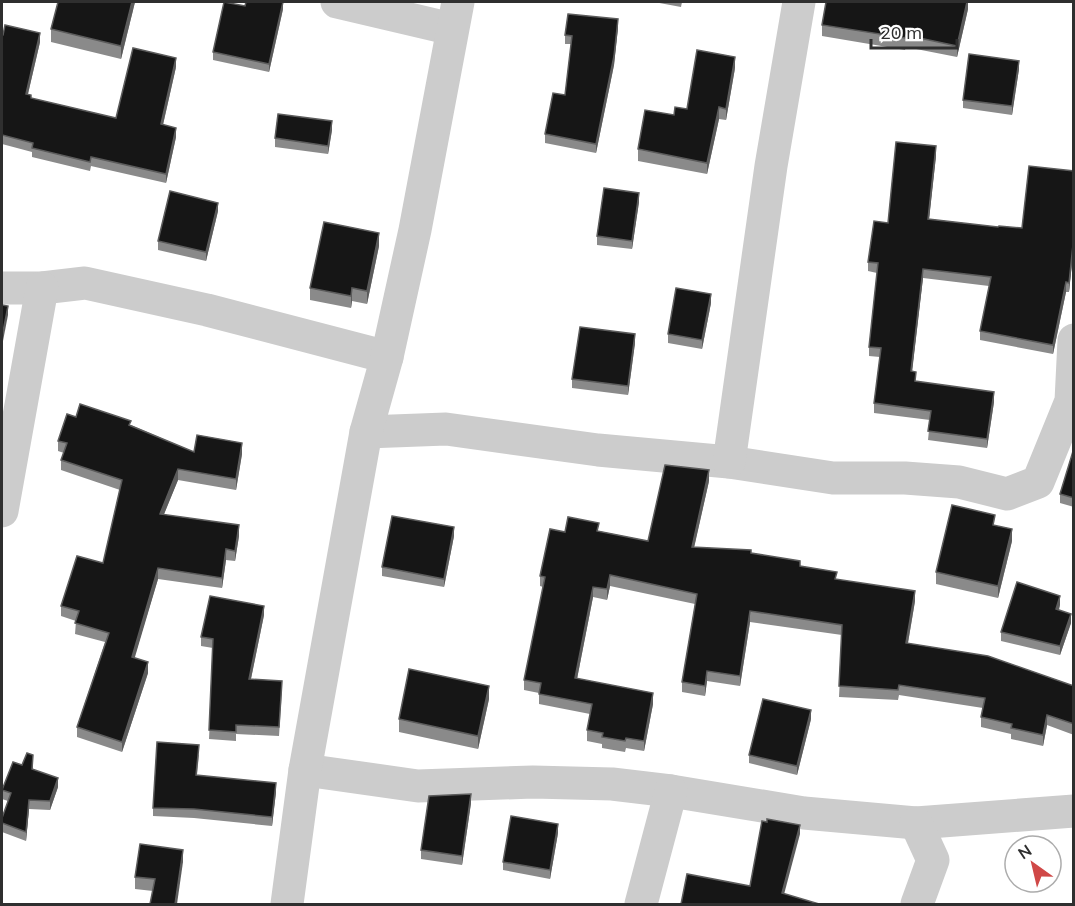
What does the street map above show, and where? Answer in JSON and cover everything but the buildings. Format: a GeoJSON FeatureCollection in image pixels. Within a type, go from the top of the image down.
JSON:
{"type":"FeatureCollection","features":[{"type":"Feature","properties":{"kind":"street"},"geometry":{"type":"LineString","coordinates":[[287,904],[305,770],[366,432],[387,357],[415,230],[455,15],[337,2]]}},
{"type":"Feature","properties":{"kind":"street"},"geometry":{"type":"LineString","coordinates":[[729,462],[771,166],[799,2]]}},
{"type":"Feature","properties":{"kind":"street"},"geometry":{"type":"LineString","coordinates":[[2,288],[42,288],[85,284],[207,310],[387,357]]}},
{"type":"Feature","properties":{"kind":"street"},"geometry":{"type":"LineString","coordinates":[[2,511],[42,288]]}},
{"type":"Feature","properties":{"kind":"street"},"geometry":{"type":"LineString","coordinates":[[366,432],[446,429],[598,450],[729,462],[833,478],[905,478],[959,482],[1007,494],[1038,482],[1072,401],[1074,340]]}},
{"type":"Feature","properties":{"kind":"street"},"geometry":{"type":"LineString","coordinates":[[305,770],[417,786],[533,782],[612,784],[671,790],[804,813],[916,823],[1074,811]]}},
{"type":"Feature","properties":{"kind":"street"},"geometry":{"type":"LineString","coordinates":[[641,904],[671,790]]}},
{"type":"Feature","properties":{"kind":"street"},"geometry":{"type":"LineString","coordinates":[[916,823],[933,860],[917,904]]}}]}
